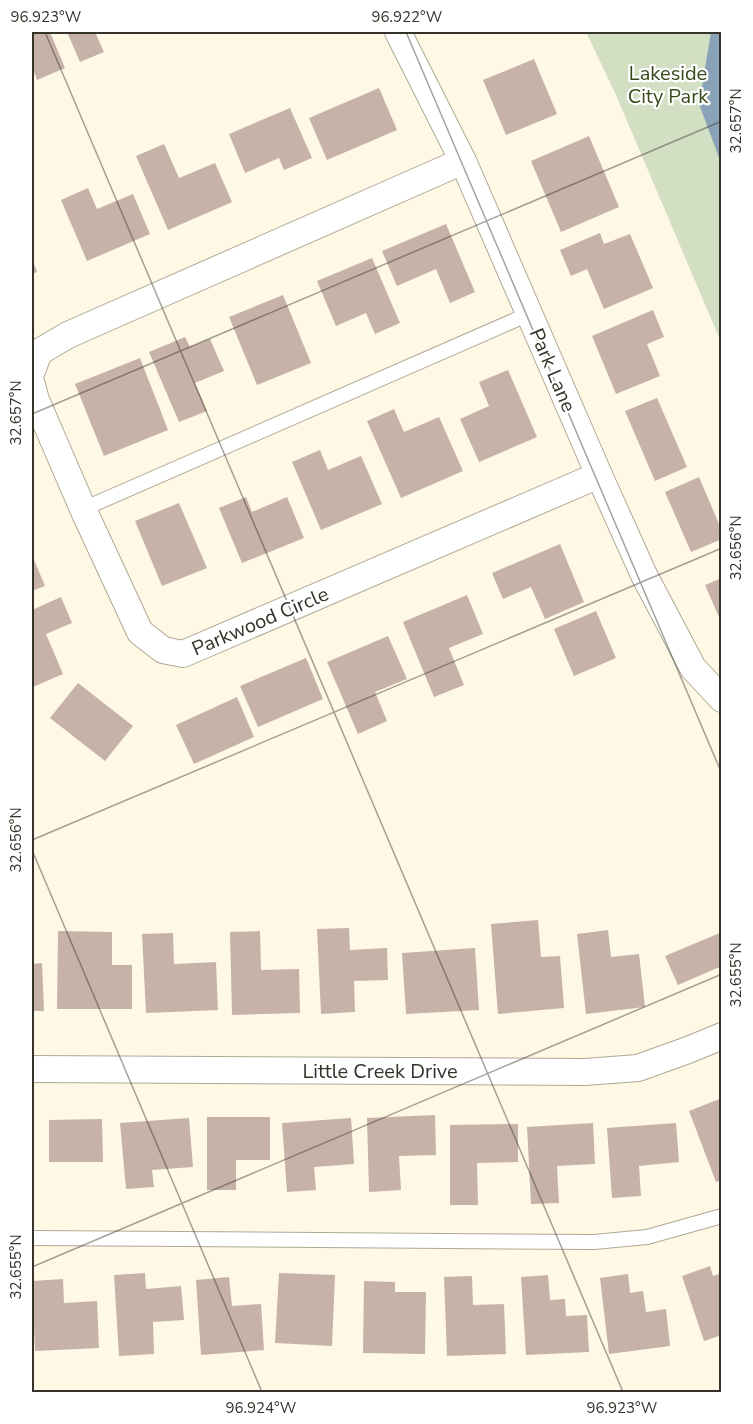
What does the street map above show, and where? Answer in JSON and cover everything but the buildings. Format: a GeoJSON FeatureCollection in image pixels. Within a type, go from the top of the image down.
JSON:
{"type":"FeatureCollection","features":[{"type":"Feature","properties":{"kind":"street","name":"Park Lane"},"geometry":{"type":"LineString","coordinates":[[398,32],[463,161],[598,475],[644,575],[693,668],[722,699]]}},
{"type":"Feature","properties":{"kind":"street"},"geometry":{"type":"LineString","coordinates":[[32,371],[39,352],[68,335],[463,161]]}},
{"type":"Feature","properties":{"kind":"street","name":"Parkwood Circle"},"geometry":{"type":"LineString","coordinates":[[32,385],[36,400],[83,509],[140,632],[163,650],[183,654],[598,475]]}},
{"type":"Feature","properties":{"kind":"street","name":"Little Creek Drive"},"geometry":{"type":"LineString","coordinates":[[32,1069],[585,1072],[638,1068],[722,1036]]}},
{"type":"Feature","properties":{"kind":"lane"},"geometry":{"type":"LineString","coordinates":[[83,509],[529,314]]}},
{"type":"Feature","properties":{"kind":"lane"},"geometry":{"type":"LineString","coordinates":[[32,1238],[594,1242],[647,1237],[722,1216]]}},
{"type":"Feature","properties":{"kind":"green space","name":"Lakeside City Park"},"geometry":{"type":"Polygon","coordinates":[[[586,32],[721,32],[721,342],[616,95],[586,32]]]}},
{"type":"Feature","properties":{"kind":"water"},"geometry":{"type":"Polygon","coordinates":[[[711,32],[721,32],[721,163],[699,104],[711,32]]]}}]}
